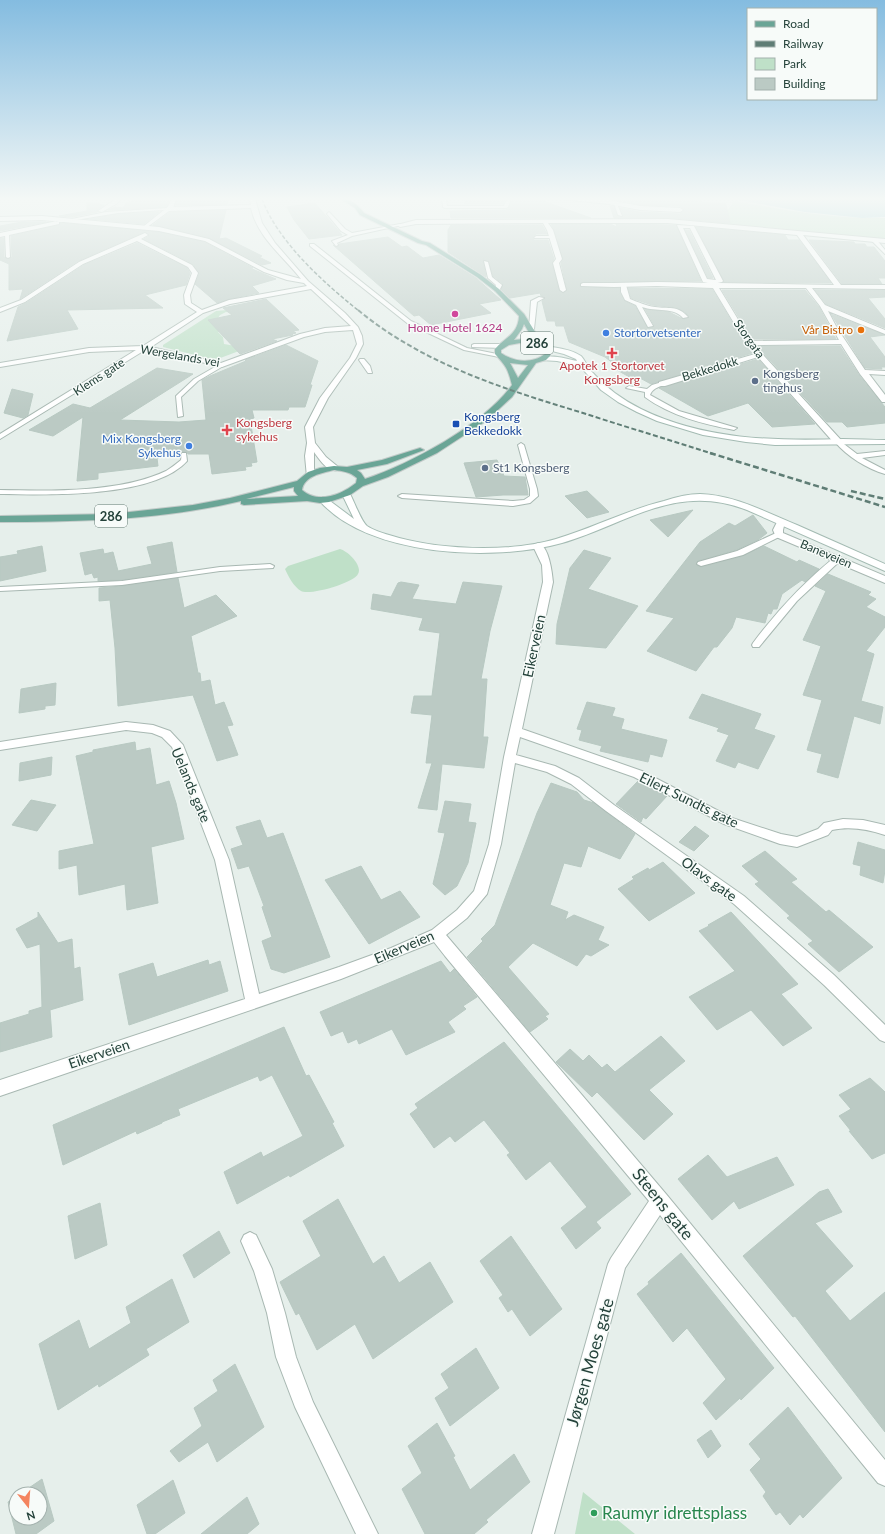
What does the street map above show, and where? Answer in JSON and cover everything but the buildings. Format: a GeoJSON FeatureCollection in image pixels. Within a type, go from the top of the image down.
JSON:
{"type":"FeatureCollection","features":[{"type":"Feature","properties":{"kind":"main road","name":"286"},"geometry":{"type":"LineString","coordinates":[[471,271],[514,305],[531,329],[539,344]]}},
{"type":"Feature","properties":{"kind":"main road","name":"286"},"geometry":{"type":"LineString","coordinates":[[516,385],[513,373],[498,349],[519,329],[523,317]]}},
{"type":"Feature","properties":{"kind":"main road","name":"286"},"geometry":{"type":"LineString","coordinates":[[502,356],[522,362],[534,361],[543,359],[549,352],[546,348],[539,344],[523,341],[504,344]]}},
{"type":"Feature","properties":{"kind":"main road","name":"286"},"geometry":{"type":"LineString","coordinates":[[0,519],[109,516],[220,503],[306,498],[323,500],[346,494],[360,484],[386,475],[434,450],[490,413],[506,398],[534,361]]}},
{"type":"Feature","properties":{"kind":"main road","name":"286"},"geometry":{"type":"LineString","coordinates":[[220,503],[300,483],[310,475],[322,470],[334,468],[348,469],[384,462],[447,441]]}},
{"type":"Feature","properties":{"kind":"main road"},"geometry":{"type":"LineString","coordinates":[[348,469],[361,478],[360,484]]}},
{"type":"Feature","properties":{"kind":"main road"},"geometry":{"type":"LineString","coordinates":[[300,483],[298,491],[306,498]]}},
{"type":"Feature","properties":{"kind":"street"},"geometry":{"type":"LineString","coordinates":[[0,310],[23,301],[69,271]]}},
{"type":"Feature","properties":{"kind":"street"},"geometry":{"type":"LineString","coordinates":[[193,271],[195,273],[187,295],[188,304],[201,312]]}},
{"type":"Feature","properties":{"kind":"street"},"geometry":{"type":"LineString","coordinates":[[267,271],[289,279],[306,282]]}},
{"type":"Feature","properties":{"kind":"street"},"geometry":{"type":"LineString","coordinates":[[296,271],[306,282],[343,314],[356,328],[360,344],[353,358],[324,398],[312,419],[309,427],[311,443],[309,456],[310,475]]}},
{"type":"Feature","properties":{"kind":"street"},"geometry":{"type":"LineString","coordinates":[[558,271],[564,290]]}},
{"type":"Feature","properties":{"kind":"street","name":"Storgata"},"geometry":{"type":"LineString","coordinates":[[700,271],[705,281],[714,284],[749,343],[838,442]]}},
{"type":"Feature","properties":{"kind":"street","name":"Storgata"},"geometry":{"type":"LineString","coordinates":[[714,284],[720,281],[715,271]]}},
{"type":"Feature","properties":{"kind":"street"},"geometry":{"type":"LineString","coordinates":[[827,271],[839,287]]}},
{"type":"Feature","properties":{"kind":"street"},"geometry":{"type":"LineString","coordinates":[[614,285],[714,284],[885,287]]}},
{"type":"Feature","properties":{"kind":"street"},"geometry":{"type":"LineString","coordinates":[[807,286],[823,306],[834,328],[885,400]]}},
{"type":"Feature","properties":{"kind":"street","name":"Klems gate"},"geometry":{"type":"LineString","coordinates":[[0,437],[79,390],[142,348],[201,312],[229,302],[312,287]]}},
{"type":"Feature","properties":{"kind":"street"},"geometry":{"type":"LineString","coordinates":[[823,306],[885,332]]}},
{"type":"Feature","properties":{"kind":"street","name":"Wergelands vei"},"geometry":{"type":"LineString","coordinates":[[0,365],[90,350],[142,348],[159,350],[222,365],[302,335],[325,330],[356,328]]}},
{"type":"Feature","properties":{"kind":"street"},"geometry":{"type":"LineString","coordinates":[[749,343],[844,342]]}},
{"type":"Feature","properties":{"kind":"street"},"geometry":{"type":"LineString","coordinates":[[546,348],[579,358],[582,364],[599,384],[618,398],[646,413],[685,427],[733,438],[766,442],[885,442]]}},
{"type":"Feature","properties":{"kind":"street","name":"Bekkedokk"},"geometry":{"type":"LineString","coordinates":[[662,384],[759,355]]}},
{"type":"Feature","properties":{"kind":"street"},"geometry":{"type":"LineString","coordinates":[[543,359],[558,359],[582,364]]}},
{"type":"Feature","properties":{"kind":"street"},"geometry":{"type":"LineString","coordinates":[[864,372],[885,373]]}},
{"type":"Feature","properties":{"kind":"street"},"geometry":{"type":"LineString","coordinates":[[838,442],[861,437],[885,436]]}},
{"type":"Feature","properties":{"kind":"street"},"geometry":{"type":"LineString","coordinates":[[311,443],[323,459],[334,468]]}},
{"type":"Feature","properties":{"kind":"street"},"geometry":{"type":"LineString","coordinates":[[346,494],[362,526]]}},
{"type":"Feature","properties":{"kind":"street","name":"Baneveien"},"geometry":{"type":"LineString","coordinates":[[538,546],[567,539],[610,521],[652,506],[688,498],[706,497],[738,503],[885,568]]}},
{"type":"Feature","properties":{"kind":"street"},"geometry":{"type":"LineString","coordinates":[[323,500],[341,515],[375,533],[393,540],[433,547],[487,549],[538,546]]}},
{"type":"Feature","properties":{"kind":"street"},"geometry":{"type":"LineString","coordinates":[[779,535],[778,530],[781,522]]}},
{"type":"Feature","properties":{"kind":"street","name":"Baneveien"},"geometry":{"type":"LineString","coordinates":[[779,535],[885,580]]}},
{"type":"Feature","properties":{"kind":"street","name":"Eikerveien"},"geometry":{"type":"LineString","coordinates":[[0,1088],[253,1001],[341,973],[396,952],[437,934],[462,914],[480,894],[495,844],[510,757],[548,582],[547,564],[538,546]]}},
{"type":"Feature","properties":{"kind":"street","name":"Uelands gate"},"geometry":{"type":"LineString","coordinates":[[0,746],[126,726],[153,729],[166,734],[177,745],[222,860],[253,1001]]}},
{"type":"Feature","properties":{"kind":"street","name":"Eilert Sundts gate"},"geometry":{"type":"LineString","coordinates":[[516,731],[638,774],[728,822],[780,839],[798,842],[823,832],[828,826],[852,822],[869,824],[885,830]]}},
{"type":"Feature","properties":{"kind":"street","name":"Olavs gate"},"geometry":{"type":"LineString","coordinates":[[510,757],[551,769],[575,781],[610,808],[739,900],[829,980],[885,1035]]}},
{"type":"Feature","properties":{"kind":"street","name":"Steens gate"},"geometry":{"type":"LineString","coordinates":[[437,934],[450,952],[660,1200],[885,1476]]}},
{"type":"Feature","properties":{"kind":"street","name":"Jørgen Moes gate"},"geometry":{"type":"LineString","coordinates":[[543,1534],[617,1264],[660,1200]]}},
{"type":"Feature","properties":{"kind":"street"},"geometry":{"type":"LineString","coordinates":[[250,1241],[263,1269],[276,1313],[286,1357],[305,1407],[367,1534]]}},
{"type":"Feature","properties":{"kind":"lane"},"geometry":{"type":"LineString","coordinates":[[344,271],[399,315],[436,336],[466,349],[502,356]]}},
{"type":"Feature","properties":{"kind":"lane"},"geometry":{"type":"LineString","coordinates":[[488,271],[490,278],[499,285],[497,290]]}},
{"type":"Feature","properties":{"kind":"lane"},"geometry":{"type":"LineString","coordinates":[[583,285],[614,285]]}},
{"type":"Feature","properties":{"kind":"lane"},"geometry":{"type":"LineString","coordinates":[[623,285],[624,292],[628,300],[656,309],[675,309],[681,312],[685,317]]}},
{"type":"Feature","properties":{"kind":"lane"},"geometry":{"type":"LineString","coordinates":[[531,329],[534,301],[541,298]]}},
{"type":"Feature","properties":{"kind":"lane"},"geometry":{"type":"LineString","coordinates":[[638,304],[650,326]]}},
{"type":"Feature","properties":{"kind":"lane"},"geometry":{"type":"LineString","coordinates":[[458,345],[504,344]]}},
{"type":"Feature","properties":{"kind":"lane"},"geometry":{"type":"LineString","coordinates":[[362,360],[370,372]]}},
{"type":"Feature","properties":{"kind":"lane"},"geometry":{"type":"LineString","coordinates":[[180,416],[178,397],[196,380],[222,365]]}},
{"type":"Feature","properties":{"kind":"lane"},"geometry":{"type":"LineString","coordinates":[[629,388],[648,391],[662,384]]}},
{"type":"Feature","properties":{"kind":"lane"},"geometry":{"type":"LineString","coordinates":[[648,391],[647,396],[656,404],[707,423],[734,428]]}},
{"type":"Feature","properties":{"kind":"lane"},"geometry":{"type":"LineString","coordinates":[[838,442],[866,464],[885,472]]}},
{"type":"Feature","properties":{"kind":"lane"},"geometry":{"type":"LineString","coordinates":[[402,496],[499,503],[529,501],[534,496],[533,479],[521,445]]}},
{"type":"Feature","properties":{"kind":"lane"},"geometry":{"type":"LineString","coordinates":[[857,456],[885,453]]}},
{"type":"Feature","properties":{"kind":"lane"},"geometry":{"type":"LineString","coordinates":[[0,492],[68,492],[110,488],[146,480],[177,469],[184,461],[184,454]]}},
{"type":"Feature","properties":{"kind":"lane"},"geometry":{"type":"LineString","coordinates":[[701,564],[740,553],[779,535]]}},
{"type":"Feature","properties":{"kind":"lane"},"geometry":{"type":"LineString","coordinates":[[756,645],[777,616],[827,567],[838,559]]}},
{"type":"Feature","properties":{"kind":"lane"},"geometry":{"type":"LineString","coordinates":[[0,589],[122,583],[220,569],[270,566]]}},
{"type":"Feature","properties":{"kind":"green space"},"geometry":{"type":"Polygon","coordinates":[[[227,310],[231,313],[226,312],[218,318],[220,332],[218,332],[223,337],[224,344],[247,348],[215,360],[163,347],[163,345],[216,311],[227,310]]]}},
{"type":"Feature","properties":{"kind":"green space"},"geometry":{"type":"Polygon","coordinates":[[[340,549],[354,559],[357,563],[359,571],[355,578],[340,585],[313,592],[301,591],[294,584],[285,569],[288,566],[340,549]]]}},
{"type":"Feature","properties":{"kind":"green space","name":"Raumyr idrettsplass"},"geometry":{"type":"Polygon","coordinates":[[[583,1492],[635,1534],[575,1534],[583,1492]]]}},
{"type":"Feature","properties":{"kind":"railway"},"geometry":{"type":"LineString","coordinates":[[313,271],[359,311]]}},
{"type":"Feature","properties":{"kind":"railway"},"geometry":{"type":"LineString","coordinates":[[358,310],[409,346],[465,373],[524,394],[713,454]]}},
{"type":"Feature","properties":{"kind":"railway"},"geometry":{"type":"LineString","coordinates":[[710,453],[885,507]]}},
{"type":"Feature","properties":{"kind":"railway"},"geometry":{"type":"LineString","coordinates":[[851,491],[885,499]]}},
{"type":"Feature","properties":{"kind":"place","name":"Home Hotel 1624"},"geometry":{"type":"Point","coordinates":[455,314]}},
{"type":"Feature","properties":{"kind":"place","name":"Vår Bistro"},"geometry":{"type":"Point","coordinates":[861,330]}},
{"type":"Feature","properties":{"kind":"place","name":"Stortorvetsenter"},"geometry":{"type":"Point","coordinates":[606,333]}},
{"type":"Feature","properties":{"kind":"place","name":"Apotek 1 Stortorvet Kongsberg"},"geometry":{"type":"Point","coordinates":[612,353]}},
{"type":"Feature","properties":{"kind":"place","name":"Kongsberg tinghus"},"geometry":{"type":"Point","coordinates":[755,381]}},
{"type":"Feature","properties":{"kind":"place","name":"Kongsberg Bekkedokk"},"geometry":{"type":"Point","coordinates":[456,424]}},
{"type":"Feature","properties":{"kind":"place","name":"Kongsberg sykehus"},"geometry":{"type":"Point","coordinates":[227,430]}},
{"type":"Feature","properties":{"kind":"place","name":"Mix Kongsberg Sykehus"},"geometry":{"type":"Point","coordinates":[189,446]}},
{"type":"Feature","properties":{"kind":"place","name":"St1 Kongsberg"},"geometry":{"type":"Point","coordinates":[485,468]}},
{"type":"Feature","properties":{"kind":"place","name":"Raumyr idrettsplass"},"geometry":{"type":"Point","coordinates":[594,1513]}}]}
